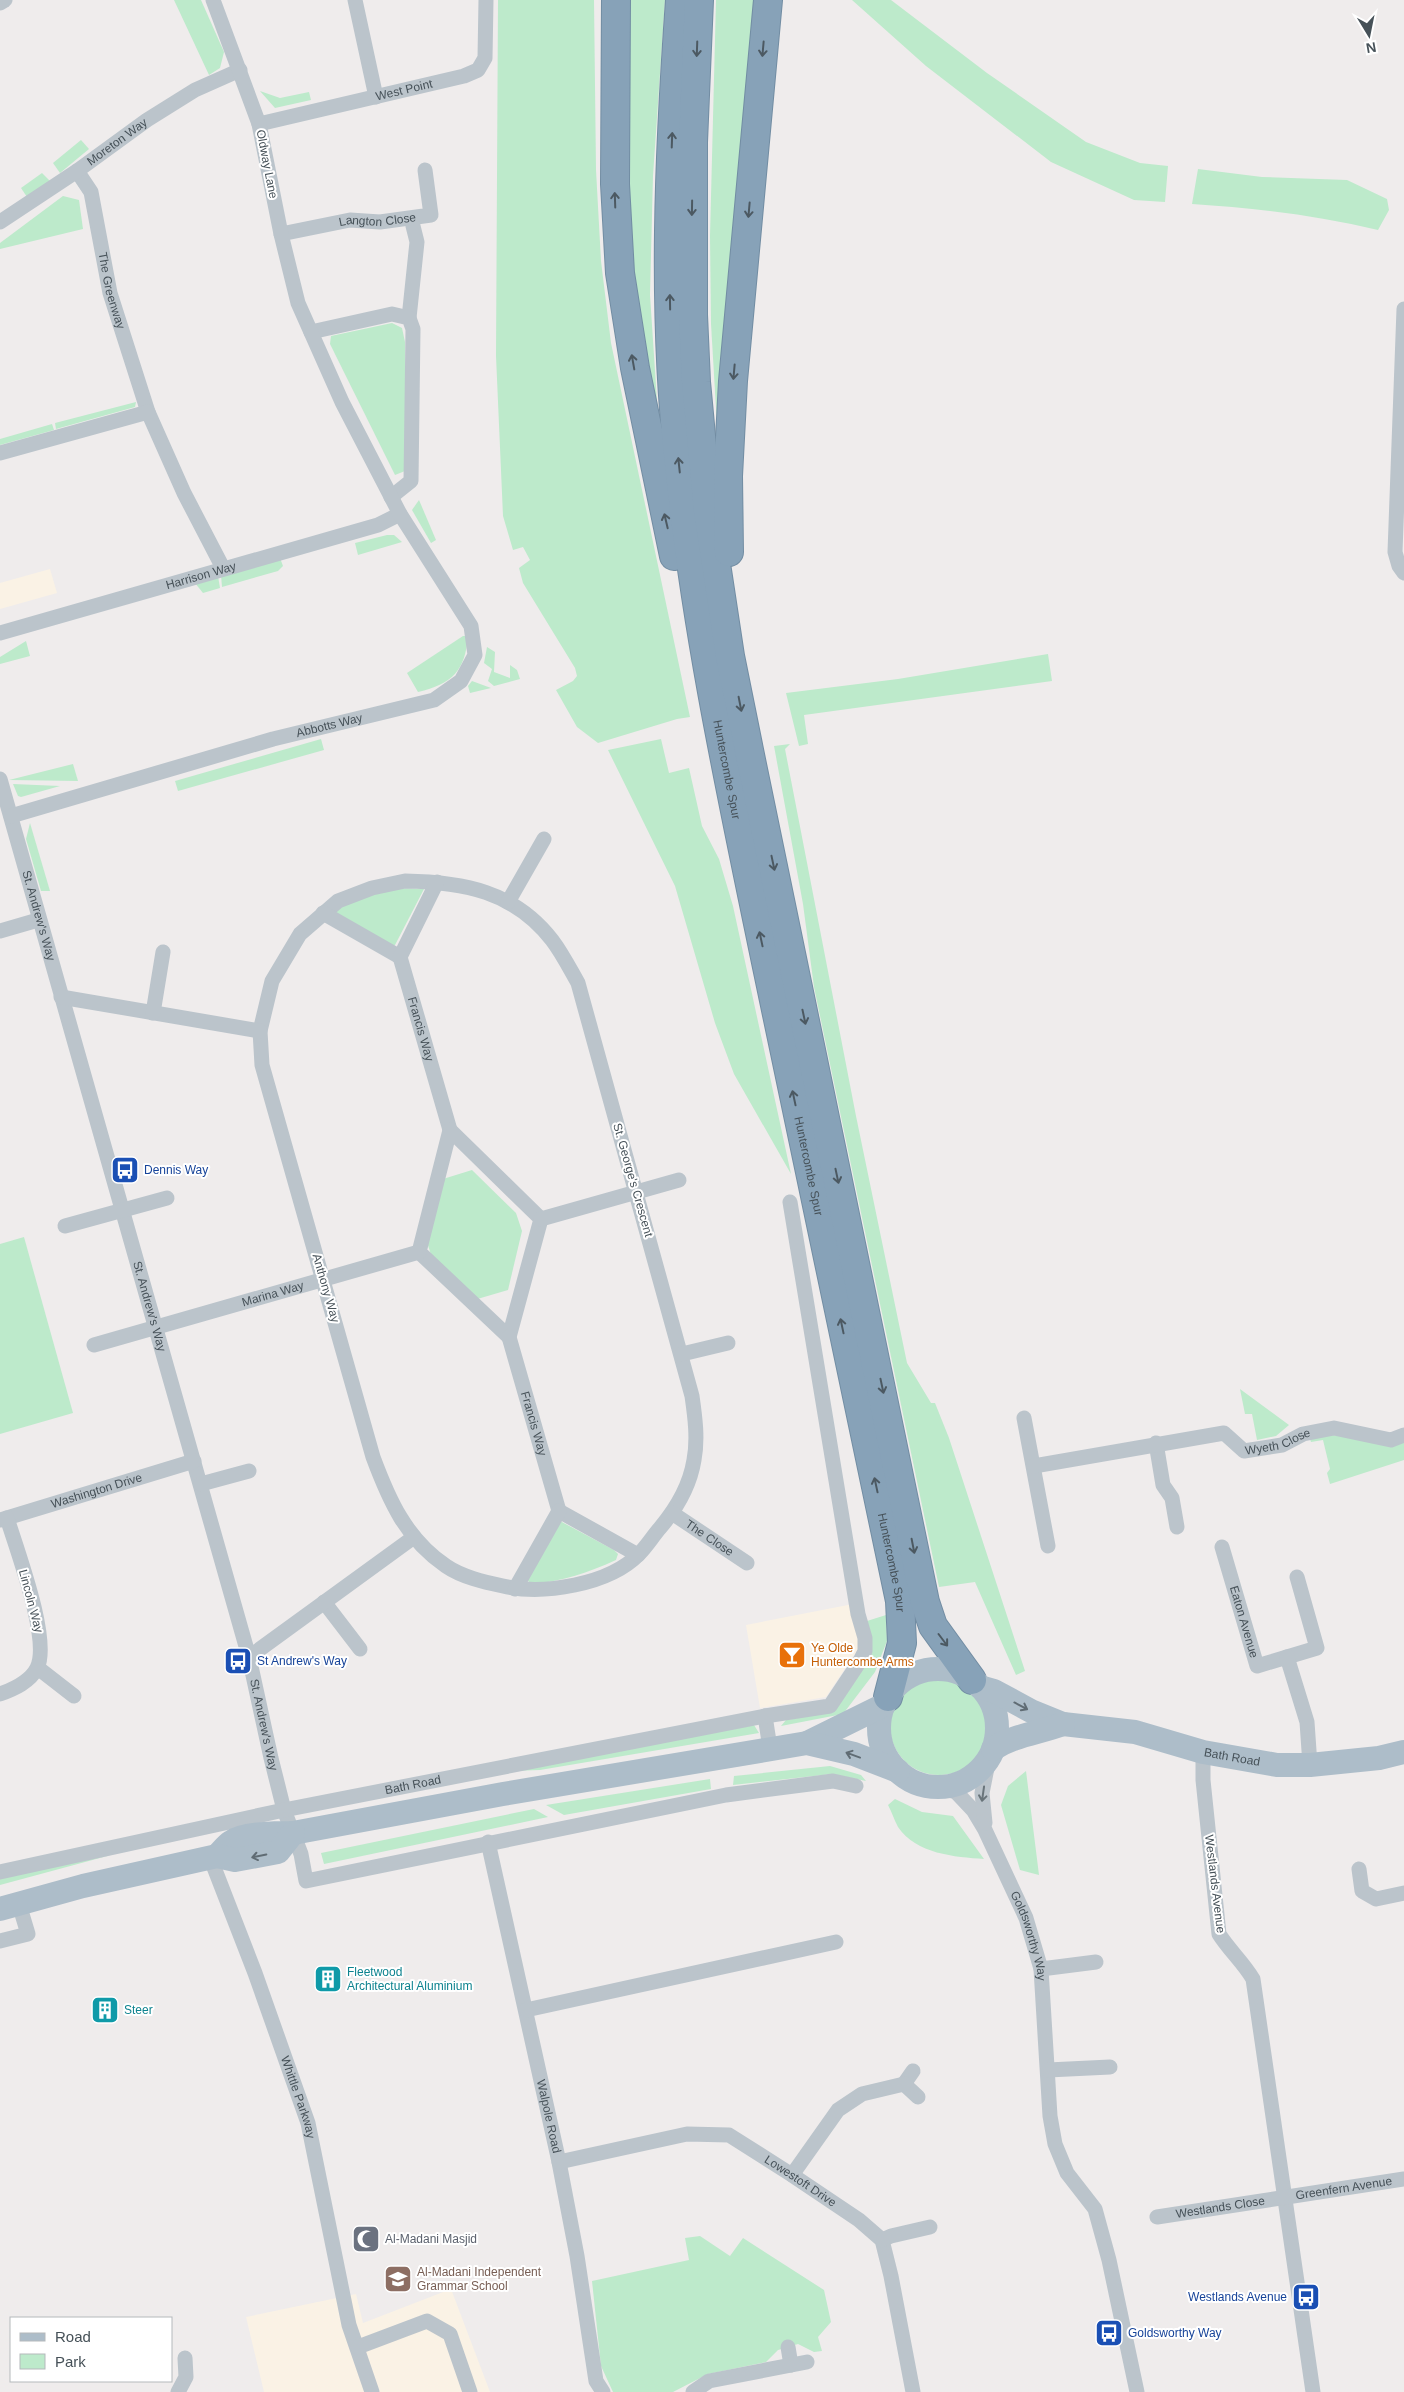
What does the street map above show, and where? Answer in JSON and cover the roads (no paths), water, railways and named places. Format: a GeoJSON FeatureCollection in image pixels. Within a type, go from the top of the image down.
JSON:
{"type":"FeatureCollection","features":[{"type":"Feature","properties":{"kind":"highway"},"geometry":{"type":"LineString","coordinates":[[616,0],[615,184],[618,246],[624,304],[634,368],[673,552],[701,634]]}},
{"type":"Feature","properties":{"kind":"highway"},"geometry":{"type":"LineString","coordinates":[[680,0],[670,189],[670,332],[678,462],[701,634]]}},
{"type":"Feature","properties":{"kind":"highway"},"geometry":{"type":"LineString","coordinates":[[699,0],[693,142],[694,345],[708,511],[730,656]]}},
{"type":"Feature","properties":{"kind":"highway"},"geometry":{"type":"LineString","coordinates":[[730,656],[727,504],[730,424],[768,0]]}},
{"type":"Feature","properties":{"kind":"highway","name":"Huntercombe Spur"},"geometry":{"type":"LineString","coordinates":[[701,634],[736,818],[900,1601],[902,1644],[886,1701]]}},
{"type":"Feature","properties":{"kind":"highway","name":"Huntercombe Spur"},"geometry":{"type":"LineString","coordinates":[[730,656],[925,1602],[933,1626],[976,1684]]}},
{"type":"Feature","properties":{"kind":"main road"},"geometry":{"type":"LineString","coordinates":[[928,1670],[948,1671],[976,1684],[991,1702],[996,1721],[997,1734],[991,1753],[976,1773],[968,1779],[940,1787],[917,1783],[898,1771],[885,1754],[880,1736],[881,1716],[886,1701],[902,1682],[928,1670]]}},
{"type":"Feature","properties":{"kind":"main road","name":"Bath Road"},"geometry":{"type":"LineString","coordinates":[[976,1684],[1063,1724],[1135,1732],[1203,1752],[1277,1765],[1310,1765],[1379,1758],[1404,1752]]}},
{"type":"Feature","properties":{"kind":"main road","name":"Bath Road"},"geometry":{"type":"LineString","coordinates":[[9,1906],[82,1886],[214,1856],[233,1840],[274,1832],[293,1834],[513,1792],[807,1743],[886,1701]]}},
{"type":"Feature","properties":{"kind":"main road","name":"Bath Road"},"geometry":{"type":"LineString","coordinates":[[991,1753],[1015,1737],[1040,1733],[1063,1724]]}},
{"type":"Feature","properties":{"kind":"main road","name":"Bath Road"},"geometry":{"type":"LineString","coordinates":[[807,1743],[854,1754],[898,1771]]}},
{"type":"Feature","properties":{"kind":"street"},"geometry":{"type":"LineString","coordinates":[[0,3],[5,0]]}},
{"type":"Feature","properties":{"kind":"street","name":"Oldway Lane"},"geometry":{"type":"LineString","coordinates":[[213,0],[259,124],[281,234],[298,303],[342,402],[400,514]]}},
{"type":"Feature","properties":{"kind":"street"},"geometry":{"type":"LineString","coordinates":[[355,0],[376,98]]}},
{"type":"Feature","properties":{"kind":"street","name":"West Point"},"geometry":{"type":"LineString","coordinates":[[259,124],[376,98],[464,76],[478,70],[485,58],[486,0]]}},
{"type":"Feature","properties":{"kind":"street","name":"Moreton Way"},"geometry":{"type":"LineString","coordinates":[[0,222],[77,171],[163,110],[195,90],[240,70]]}},
{"type":"Feature","properties":{"kind":"street","name":"Langton Close"},"geometry":{"type":"LineString","coordinates":[[281,234],[350,220],[380,222],[431,215],[425,170]]}},
{"type":"Feature","properties":{"kind":"street","name":"The Greenway"},"geometry":{"type":"LineString","coordinates":[[77,171],[91,192],[110,294],[148,412],[184,493],[223,568]]}},
{"type":"Feature","properties":{"kind":"street"},"geometry":{"type":"LineString","coordinates":[[391,497],[411,481],[413,330],[408,318],[417,242],[413,226]]}},
{"type":"Feature","properties":{"kind":"street"},"geometry":{"type":"LineString","coordinates":[[1404,309],[1395,552],[1399,566],[1404,573]]}},
{"type":"Feature","properties":{"kind":"street"},"geometry":{"type":"LineString","coordinates":[[311,332],[392,314],[408,318]]}},
{"type":"Feature","properties":{"kind":"street"},"geometry":{"type":"LineString","coordinates":[[0,452],[148,412]]}},
{"type":"Feature","properties":{"kind":"street","name":"Harrison Way"},"geometry":{"type":"LineString","coordinates":[[0,632],[378,525],[400,514]]}},
{"type":"Feature","properties":{"kind":"street","name":"Abbotts Way"},"geometry":{"type":"LineString","coordinates":[[11,816],[274,739],[434,700],[461,681],[475,655],[471,626],[400,514]]}},
{"type":"Feature","properties":{"kind":"street","name":"St. Andrew's Way"},"geometry":{"type":"LineString","coordinates":[[0,779],[38,920],[201,1484],[249,1657],[270,1758],[284,1810],[301,1854],[306,1880],[488,1842]]}},
{"type":"Feature","properties":{"kind":"street"},"geometry":{"type":"LineString","coordinates":[[508,902],[544,838]]}},
{"type":"Feature","properties":{"kind":"street","name":"St. George's Crescent"},"geometry":{"type":"LineString","coordinates":[[260,1031],[272,981],[300,934],[338,901],[372,888],[405,881],[437,882],[479,888],[508,902],[528,914],[552,941],[578,983],[682,1354],[697,1425],[694,1461],[684,1490],[672,1513],[638,1555],[609,1573],[568,1588],[515,1589],[480,1581],[446,1566],[414,1538]]}},
{"type":"Feature","properties":{"kind":"street"},"geometry":{"type":"LineString","coordinates":[[323,913],[400,957],[437,882]]}},
{"type":"Feature","properties":{"kind":"street"},"geometry":{"type":"LineString","coordinates":[[0,931],[38,920]]}},
{"type":"Feature","properties":{"kind":"street"},"geometry":{"type":"LineString","coordinates":[[153,1013],[163,952]]}},
{"type":"Feature","properties":{"kind":"street","name":"Francis Way"},"geometry":{"type":"LineString","coordinates":[[400,957],[450,1130]]}},
{"type":"Feature","properties":{"kind":"street"},"geometry":{"type":"LineString","coordinates":[[61,997],[260,1031]]}},
{"type":"Feature","properties":{"kind":"street","name":"Anthony Way"},"geometry":{"type":"LineString","coordinates":[[260,1031],[262,1065],[373,1457],[390,1501],[414,1538]]}},
{"type":"Feature","properties":{"kind":"street"},"geometry":{"type":"LineString","coordinates":[[450,1130],[541,1219]]}},
{"type":"Feature","properties":{"kind":"street"},"geometry":{"type":"LineString","coordinates":[[450,1130],[419,1252],[509,1337],[541,1219]]}},
{"type":"Feature","properties":{"kind":"street"},"geometry":{"type":"LineString","coordinates":[[541,1219],[679,1180]]}},
{"type":"Feature","properties":{"kind":"street"},"geometry":{"type":"LineString","coordinates":[[64,1226],[167,1198]]}},
{"type":"Feature","properties":{"kind":"street","name":"Bath Road"},"geometry":{"type":"LineString","coordinates":[[0,1872],[284,1810],[765,1716],[830,1706],[860,1662],[866,1643],[858,1614],[790,1202]]}},
{"type":"Feature","properties":{"kind":"street","name":"Marina Way"},"geometry":{"type":"LineString","coordinates":[[94,1345],[419,1252]]}},
{"type":"Feature","properties":{"kind":"street","name":"Francis Way"},"geometry":{"type":"LineString","coordinates":[[509,1337],[558,1511]]}},
{"type":"Feature","properties":{"kind":"street"},"geometry":{"type":"LineString","coordinates":[[682,1354],[728,1343]]}},
{"type":"Feature","properties":{"kind":"street"},"geometry":{"type":"LineString","coordinates":[[1024,1418],[1048,1546]]}},
{"type":"Feature","properties":{"kind":"street","name":"Wyeth Close"},"geometry":{"type":"LineString","coordinates":[[1034,1466],[1156,1443],[1224,1433],[1244,1451],[1282,1445],[1303,1434],[1334,1428],[1391,1440],[1404,1435]]}},
{"type":"Feature","properties":{"kind":"street"},"geometry":{"type":"LineString","coordinates":[[1156,1443],[1163,1485],[1172,1498],[1177,1527]]}},
{"type":"Feature","properties":{"kind":"street","name":"Washington Drive"},"geometry":{"type":"LineString","coordinates":[[4,1519],[194,1461]]}},
{"type":"Feature","properties":{"kind":"street"},"geometry":{"type":"LineString","coordinates":[[201,1484],[248,1471]]}},
{"type":"Feature","properties":{"kind":"street"},"geometry":{"type":"LineString","coordinates":[[515,1589],[558,1511],[638,1555]]}},
{"type":"Feature","properties":{"kind":"street","name":"The Close"},"geometry":{"type":"LineString","coordinates":[[672,1513],[747,1563]]}},
{"type":"Feature","properties":{"kind":"street","name":"Lincoln Way"},"geometry":{"type":"LineString","coordinates":[[4,1519],[41,1634],[42,1656],[38,1668]]}},
{"type":"Feature","properties":{"kind":"street"},"geometry":{"type":"LineString","coordinates":[[249,1657],[414,1538]]}},
{"type":"Feature","properties":{"kind":"street","name":"Eaton Avenue"},"geometry":{"type":"LineString","coordinates":[[1222,1547],[1257,1666],[1317,1648],[1297,1577]]}},
{"type":"Feature","properties":{"kind":"street"},"geometry":{"type":"LineString","coordinates":[[324,1602],[360,1649]]}},
{"type":"Feature","properties":{"kind":"street"},"geometry":{"type":"LineString","coordinates":[[1286,1657],[1307,1722],[1310,1765]]}},
{"type":"Feature","properties":{"kind":"street"},"geometry":{"type":"LineString","coordinates":[[0,1694],[30,1680],[38,1668],[74,1696]]}},
{"type":"Feature","properties":{"kind":"street"},"geometry":{"type":"LineString","coordinates":[[765,1716],[770,1748]]}},
{"type":"Feature","properties":{"kind":"street","name":"Westlands Avenue"},"geometry":{"type":"LineString","coordinates":[[1203,1752],[1203,1780],[1219,1934],[1226,1946],[1244,1963],[1253,1979],[1313,2392]]}},
{"type":"Feature","properties":{"kind":"street","name":"Goldsworthy Way"},"geometry":{"type":"LineString","coordinates":[[985,1830],[982,1793],[991,1753]]}},
{"type":"Feature","properties":{"kind":"street"},"geometry":{"type":"LineString","coordinates":[[488,1842],[726,1795],[833,1781],[856,1786]]}},
{"type":"Feature","properties":{"kind":"street","name":"Goldsworthy Way"},"geometry":{"type":"LineString","coordinates":[[940,1787],[956,1792],[965,1800],[985,1830],[1026,1918],[1041,1969],[1050,2116],[1055,2144],[1067,2173],[1096,2209],[1111,2269],[1137,2392]]}},
{"type":"Feature","properties":{"kind":"street","name":"Walpole Road"},"geometry":{"type":"LineString","coordinates":[[488,1842],[559,2162],[596,2381],[603,2392]]}},
{"type":"Feature","properties":{"kind":"street","name":"Whittle Parkway"},"geometry":{"type":"LineString","coordinates":[[214,1856],[308,2123],[349,2325],[372,2392]]}},
{"type":"Feature","properties":{"kind":"street"},"geometry":{"type":"LineString","coordinates":[[1359,1869],[1362,1891],[1376,1899],[1404,1893]]}},
{"type":"Feature","properties":{"kind":"street"},"geometry":{"type":"LineString","coordinates":[[0,1941],[28,1934],[9,1906]]}},
{"type":"Feature","properties":{"kind":"street"},"geometry":{"type":"LineString","coordinates":[[526,2010],[836,1942]]}},
{"type":"Feature","properties":{"kind":"street"},"geometry":{"type":"LineString","coordinates":[[1041,1969],[1096,1962]]}},
{"type":"Feature","properties":{"kind":"street"},"geometry":{"type":"LineString","coordinates":[[1048,2070],[1110,2067]]}},
{"type":"Feature","properties":{"kind":"street"},"geometry":{"type":"LineString","coordinates":[[792,2175],[838,2110],[862,2094],[904,2084],[913,2071]]}},
{"type":"Feature","properties":{"kind":"street"},"geometry":{"type":"LineString","coordinates":[[904,2084],[918,2097]]}},
{"type":"Feature","properties":{"kind":"street","name":"Lowestoft Drive"},"geometry":{"type":"LineString","coordinates":[[559,2162],[687,2134],[729,2135],[859,2220],[882,2240]]}},
{"type":"Feature","properties":{"kind":"street","name":"Greenfern Avenue"},"geometry":{"type":"LineString","coordinates":[[1284,2198],[1404,2179]]}},
{"type":"Feature","properties":{"kind":"street","name":"Westlands Close"},"geometry":{"type":"LineString","coordinates":[[1157,2216],[1284,2198]]}},
{"type":"Feature","properties":{"kind":"street"},"geometry":{"type":"LineString","coordinates":[[913,2392],[892,2276],[882,2240],[891,2236],[930,2227]]}},
{"type":"Feature","properties":{"kind":"street"},"geometry":{"type":"LineString","coordinates":[[358,2347],[427,2321],[450,2334],[470,2392]]}},
{"type":"Feature","properties":{"kind":"street"},"geometry":{"type":"LineString","coordinates":[[788,2347],[791,2365]]}},
{"type":"Feature","properties":{"kind":"street"},"geometry":{"type":"LineString","coordinates":[[178,2392],[186,2377],[185,2358]]}},
{"type":"Feature","properties":{"kind":"street"},"geometry":{"type":"LineString","coordinates":[[693,2392],[709,2381],[807,2362]]}},
{"type":"Feature","properties":{"kind":"place","name":"Dennis Way"},"geometry":{"type":"Point","coordinates":[125,1170]}},
{"type":"Feature","properties":{"kind":"place","name":"Ye Olde Huntercombe Arms"},"geometry":{"type":"Point","coordinates":[792,1655]}},
{"type":"Feature","properties":{"kind":"place","name":"St Andrew's Way"},"geometry":{"type":"Point","coordinates":[238,1661]}},
{"type":"Feature","properties":{"kind":"place","name":"Fleetwood Architectural Aluminium"},"geometry":{"type":"Point","coordinates":[328,1979]}},
{"type":"Feature","properties":{"kind":"place","name":"Steer"},"geometry":{"type":"Point","coordinates":[105,2010]}},
{"type":"Feature","properties":{"kind":"place","name":"Al-Madani Masjid"},"geometry":{"type":"Point","coordinates":[366,2239]}},
{"type":"Feature","properties":{"kind":"place","name":"Al-Madani Independent Grammar School"},"geometry":{"type":"Point","coordinates":[398,2279]}},
{"type":"Feature","properties":{"kind":"place","name":"Westlands Avenue"},"geometry":{"type":"Point","coordinates":[1306,2297]}},
{"type":"Feature","properties":{"kind":"place","name":"Goldsworthy Way"},"geometry":{"type":"Point","coordinates":[1109,2333]}}]}
